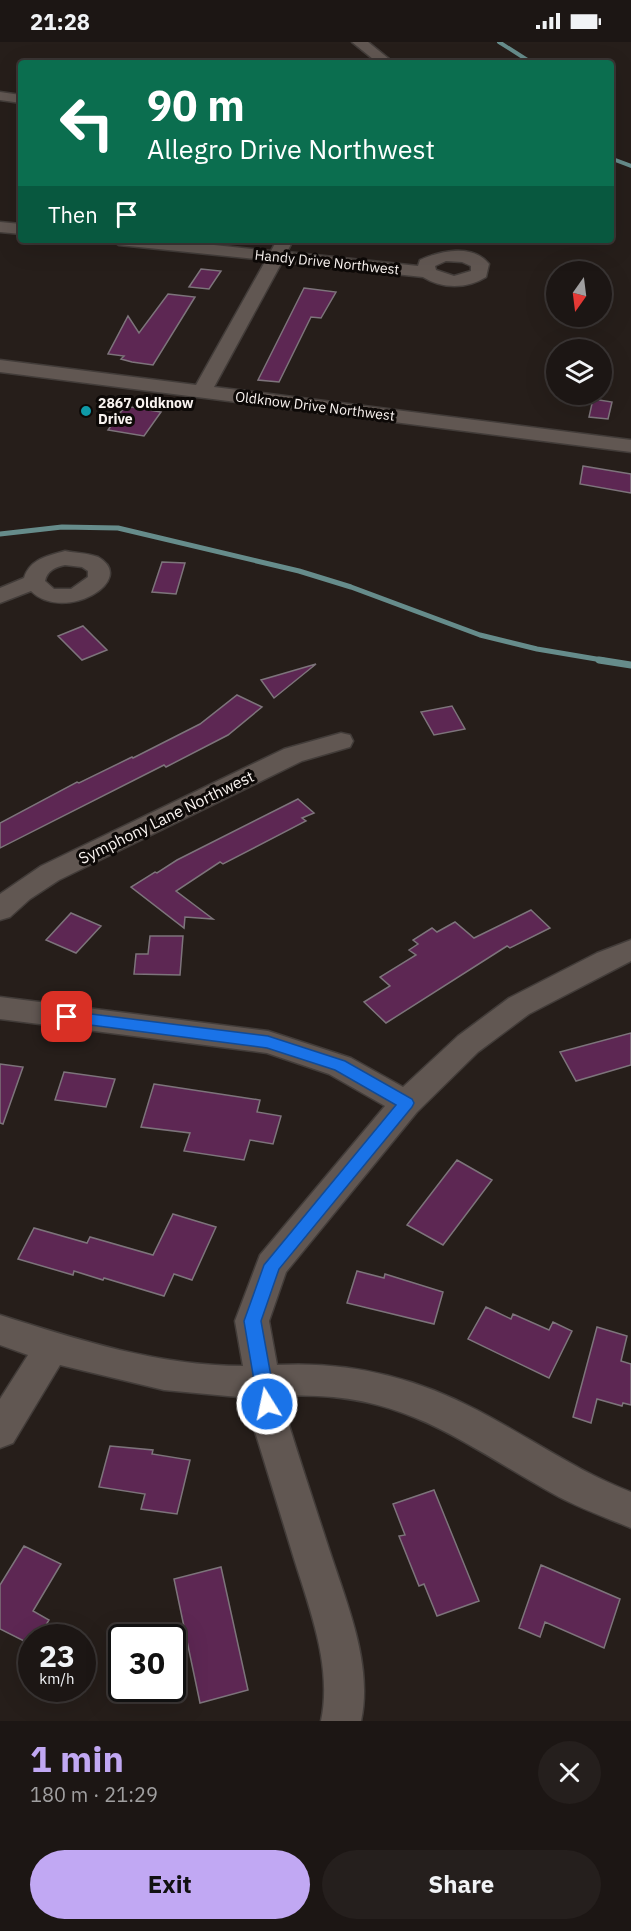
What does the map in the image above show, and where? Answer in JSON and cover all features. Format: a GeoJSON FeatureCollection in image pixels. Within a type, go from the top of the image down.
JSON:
{"type":"FeatureCollection","features":[{"type":"Feature","properties":{"kind":"street"},"geometry":{"type":"LineString","coordinates":[[359,42],[383,60]]}},
{"type":"Feature","properties":{"kind":"street"},"geometry":{"type":"LineString","coordinates":[[0,96],[18,99]]}},
{"type":"Feature","properties":{"kind":"street"},"geometry":{"type":"LineString","coordinates":[[0,227],[18,229]]}},
{"type":"Feature","properties":{"kind":"street","name":"Handy Drive Northwest"},"geometry":{"type":"LineString","coordinates":[[144,243],[428,272]]}},
{"type":"Feature","properties":{"kind":"street"},"geometry":{"type":"LineString","coordinates":[[202,392],[284,243]]}},
{"type":"Feature","properties":{"kind":"street","name":"Oldknow Drive Northwest"},"geometry":{"type":"LineString","coordinates":[[0,366],[631,446]]}},
{"type":"Feature","properties":{"kind":"street"},"geometry":{"type":"LineString","coordinates":[[0,596],[34,582]]}},
{"type":"Feature","properties":{"kind":"street","name":"Symphony Lane Northwest"},"geometry":{"type":"LineString","coordinates":[[0,910],[20,892],[50,873],[293,755],[341,741]]}},
{"type":"Feature","properties":{"kind":"street"},"geometry":{"type":"LineString","coordinates":[[341,1721],[344,1707],[342,1666],[333,1622],[271,1425],[252,1321],[272,1265],[406,1103],[468,1044],[519,1006],[631,950]]}},
{"type":"Feature","properties":{"kind":"street"},"geometry":{"type":"LineString","coordinates":[[0,1008],[268,1042],[340,1066],[406,1103]]}},
{"type":"Feature","properties":{"kind":"street"},"geometry":{"type":"LineString","coordinates":[[0,1330],[52,1347],[169,1376],[224,1382],[295,1380],[345,1383],[404,1395],[468,1421],[554,1475],[631,1510]]}},
{"type":"Feature","properties":{"kind":"street"},"geometry":{"type":"LineString","coordinates":[[0,1431],[52,1347]]}},
{"type":"Feature","properties":{"kind":"building"},"geometry":{"type":"Polygon","coordinates":[[[201,269],[221,271],[209,289],[189,287],[201,269]]]}},
{"type":"Feature","properties":{"kind":"building"},"geometry":{"type":"Polygon","coordinates":[[[304,288],[336,292],[321,318],[311,317],[279,382],[258,380],[304,288]]]}},
{"type":"Feature","properties":{"kind":"building"},"geometry":{"type":"Polygon","coordinates":[[[168,294],[195,297],[153,365],[132,362],[121,359],[124,356],[108,354],[128,316],[139,333],[168,294]]]}},
{"type":"Feature","properties":{"kind":"building"},"geometry":{"type":"Polygon","coordinates":[[[592,405],[611,405],[608,419],[589,417],[592,405]]]}},
{"type":"Feature","properties":{"kind":"building"},"geometry":{"type":"Polygon","coordinates":[[[125,406],[161,412],[144,436],[108,430],[125,406]]]}},
{"type":"Feature","properties":{"kind":"building"},"geometry":{"type":"Polygon","coordinates":[[[583,466],[631,474],[631,493],[580,484],[583,466]]]}},
{"type":"Feature","properties":{"kind":"building"},"geometry":{"type":"Polygon","coordinates":[[[162,562],[185,563],[176,594],[152,592],[162,562]]]}},
{"type":"Feature","properties":{"kind":"building"},"geometry":{"type":"Polygon","coordinates":[[[83,626],[107,650],[82,660],[58,636],[83,626]]]}},
{"type":"Feature","properties":{"kind":"building"},"geometry":{"type":"Polygon","coordinates":[[[316,664],[274,698],[261,680],[316,664]]]}},
{"type":"Feature","properties":{"kind":"building"},"geometry":{"type":"Polygon","coordinates":[[[237,695],[262,707],[228,735],[0,848],[0,823],[77,782],[133,758],[200,724],[237,695]]]}},
{"type":"Feature","properties":{"kind":"building"},"geometry":{"type":"Polygon","coordinates":[[[452,706],[465,729],[434,735],[421,712],[452,706]]]}},
{"type":"Feature","properties":{"kind":"building"},"geometry":{"type":"Polygon","coordinates":[[[298,799],[314,813],[302,818],[306,821],[223,864],[220,862],[176,891],[213,919],[185,917],[184,928],[131,887],[177,860],[298,799]]]}},
{"type":"Feature","properties":{"kind":"building"},"geometry":{"type":"Polygon","coordinates":[[[531,910],[550,928],[510,948],[507,946],[386,1023],[364,1002],[390,986],[380,977],[416,955],[409,950],[418,944],[413,940],[432,928],[437,932],[455,922],[474,938],[531,910]]]}},
{"type":"Feature","properties":{"kind":"building"},"geometry":{"type":"Polygon","coordinates":[[[71,913],[101,926],[76,953],[46,940],[71,913]]]}},
{"type":"Feature","properties":{"kind":"building"},"geometry":{"type":"Polygon","coordinates":[[[150,936],[183,936],[180,975],[134,974],[136,954],[148,954],[150,936]]]}},
{"type":"Feature","properties":{"kind":"building"},"geometry":{"type":"Polygon","coordinates":[[[631,1033],[631,1065],[576,1081],[560,1052],[631,1033]]]}},
{"type":"Feature","properties":{"kind":"building"},"geometry":{"type":"Polygon","coordinates":[[[0,1064],[23,1067],[3,1124],[0,1123],[0,1064]]]}},
{"type":"Feature","properties":{"kind":"building"},"geometry":{"type":"Polygon","coordinates":[[[64,1072],[115,1079],[106,1107],[55,1100],[64,1072]]]}},
{"type":"Feature","properties":{"kind":"building"},"geometry":{"type":"Polygon","coordinates":[[[154,1084],[260,1100],[257,1112],[281,1116],[273,1144],[250,1140],[244,1160],[184,1151],[190,1133],[141,1127],[154,1084]]]}},
{"type":"Feature","properties":{"kind":"building"},"geometry":{"type":"Polygon","coordinates":[[[457,1160],[492,1180],[443,1245],[407,1225],[457,1160]]]}},
{"type":"Feature","properties":{"kind":"building"},"geometry":{"type":"Polygon","coordinates":[[[173,1214],[216,1227],[192,1280],[174,1274],[164,1296],[104,1278],[103,1280],[74,1271],[73,1275],[18,1259],[34,1228],[87,1243],[90,1237],[153,1255],[173,1214]]]}},
{"type":"Feature","properties":{"kind":"building"},"geometry":{"type":"Polygon","coordinates":[[[357,1271],[384,1278],[385,1274],[443,1292],[434,1324],[347,1303],[357,1271]]]}},
{"type":"Feature","properties":{"kind":"building"},"geometry":{"type":"Polygon","coordinates":[[[486,1307],[511,1319],[513,1314],[549,1330],[553,1322],[572,1331],[549,1378],[468,1339],[486,1307]]]}},
{"type":"Feature","properties":{"kind":"building"},"geometry":{"type":"Polygon","coordinates":[[[597,1327],[627,1336],[621,1361],[631,1364],[631,1405],[623,1403],[622,1406],[597,1399],[591,1423],[573,1417],[597,1327]]]}},
{"type":"Feature","properties":{"kind":"building"},"geometry":{"type":"Polygon","coordinates":[[[110,1446],[153,1450],[152,1454],[190,1460],[177,1514],[141,1509],[145,1494],[99,1487],[110,1446]]]}},
{"type":"Feature","properties":{"kind":"building"},"geometry":{"type":"Polygon","coordinates":[[[434,1490],[479,1601],[437,1616],[424,1584],[419,1586],[399,1536],[405,1535],[393,1504],[434,1490]]]}},
{"type":"Feature","properties":{"kind":"building"},"geometry":{"type":"Polygon","coordinates":[[[24,1546],[61,1564],[33,1611],[49,1620],[47,1624],[18,1624],[18,1638],[0,1629],[0,1585],[24,1546]]]}},
{"type":"Feature","properties":{"kind":"building"},"geometry":{"type":"Polygon","coordinates":[[[541,1565],[620,1599],[604,1648],[545,1622],[540,1637],[519,1628],[541,1565]]]}},
{"type":"Feature","properties":{"kind":"building"},"geometry":{"type":"Polygon","coordinates":[[[221,1567],[248,1690],[200,1703],[186,1636],[186,1624],[183,1624],[174,1579],[221,1567]]]}},
{"type":"Feature","properties":{"kind":"waterway"},"geometry":{"type":"LineString","coordinates":[[499,42],[527,60]]}},
{"type":"Feature","properties":{"kind":"waterway"},"geometry":{"type":"LineString","coordinates":[[614,160],[631,166]]}},
{"type":"Feature","properties":{"kind":"waterway"},"geometry":{"type":"LineString","coordinates":[[0,534],[62,527],[118,528],[299,571],[351,587],[480,635],[537,649],[608,661]]}},
{"type":"Feature","properties":{"kind":"waterway"},"geometry":{"type":"LineString","coordinates":[[599,660],[631,665]]}},
{"type":"Feature","properties":{"kind":"place","name":"2867 Oldknow Drive"},"geometry":{"type":"Point","coordinates":[86,411]}},
{"type":"Feature","properties":{"kind":"route"},"geometry":{"type":"LineString","coordinates":[[67,1017],[268,1042],[340,1066],[406,1103],[272,1265],[252,1321],[267,1404]]}}]}
